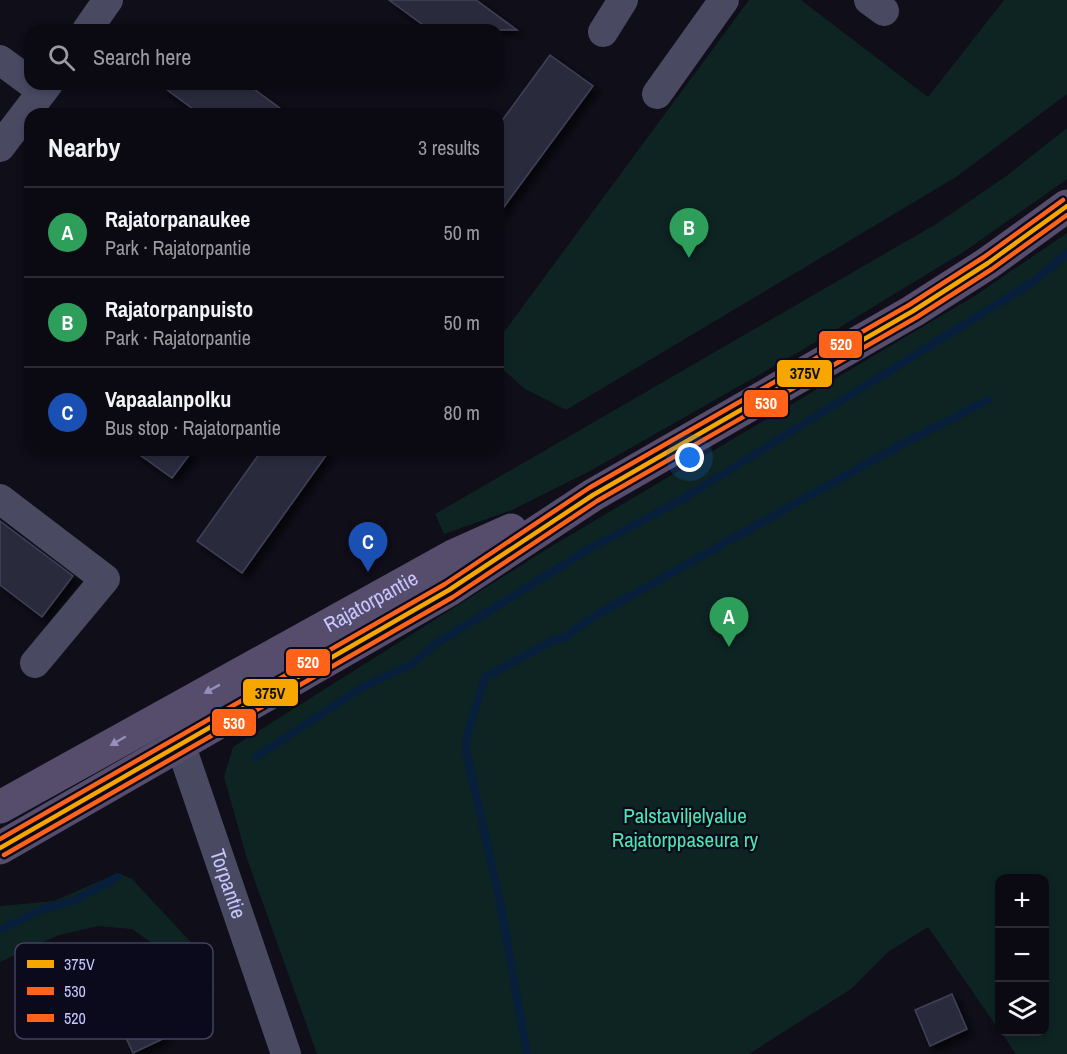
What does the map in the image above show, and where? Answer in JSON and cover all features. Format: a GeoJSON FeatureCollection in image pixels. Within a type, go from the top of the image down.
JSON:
{"type":"FeatureCollection","features":[{"type":"Feature","properties":{"kind":"main road","name":"Rajatorpantie"},"geometry":{"type":"LineString","coordinates":[[0,848],[448,590],[593,495],[913,311],[988,263],[1067,206]]}},
{"type":"Feature","properties":{"kind":"main road","name":"Rajatorpantie"},"geometry":{"type":"LineString","coordinates":[[0,807],[454,555],[593,495]]}},
{"type":"Feature","properties":{"kind":"street"},"geometry":{"type":"LineString","coordinates":[[91,24],[108,0]]}},
{"type":"Feature","properties":{"kind":"street"},"geometry":{"type":"LineString","coordinates":[[603,32],[623,0]]}},
{"type":"Feature","properties":{"kind":"street"},"geometry":{"type":"LineString","coordinates":[[657,94],[724,0]]}},
{"type":"Feature","properties":{"kind":"street"},"geometry":{"type":"LineString","coordinates":[[0,60],[24,75]]}},
{"type":"Feature","properties":{"kind":"street"},"geometry":{"type":"LineString","coordinates":[[25,108],[36,90]]}},
{"type":"Feature","properties":{"kind":"street"},"geometry":{"type":"LineString","coordinates":[[0,147],[24,109]]}},
{"type":"Feature","properties":{"kind":"street"},"geometry":{"type":"LineString","coordinates":[[0,499],[105,579],[35,663]]}},
{"type":"Feature","properties":{"kind":"street","name":"Torpantie"},"geometry":{"type":"LineString","coordinates":[[169,712],[286,1054]]}},
{"type":"Feature","properties":{"kind":"green space"},"geometry":{"type":"Polygon","coordinates":[[[749,0],[801,0],[928,97],[1004,0],[1067,0],[1067,94],[956,177],[566,410],[525,389],[504,370],[504,332],[749,0]]]}},
{"type":"Feature","properties":{"kind":"green space"},"geometry":{"type":"Polygon","coordinates":[[[1067,128],[1067,179],[965,251],[799,352],[590,471],[512,510],[444,534],[435,514],[936,224],[1005,177],[1067,128]]]}},
{"type":"Feature","properties":{"kind":"green space","name":"Palstaviljelyalue Rajatorppaseura ry"},"geometry":{"type":"Polygon","coordinates":[[[1067,233],[1067,1054],[1016,1054],[1004,1036],[1049,1036],[1049,874],[995,874],[995,1024],[928,927],[888,952],[851,989],[749,1054],[317,1054],[247,859],[224,777],[233,747],[550,547],[973,297],[1067,233]]]}},
{"type":"Feature","properties":{"kind":"green space"},"geometry":{"type":"Polygon","coordinates":[[[118,873],[132,879],[192,943],[152,943],[132,929],[98,926],[59,935],[42,943],[15,943],[15,955],[0,962],[0,906],[54,901],[118,873]]]}},
{"type":"Feature","properties":{"kind":"building"},"geometry":{"type":"Polygon","coordinates":[[[389,0],[476,0],[517,30],[504,30],[504,24],[422,24],[389,0]]]}},
{"type":"Feature","properties":{"kind":"building"},"geometry":{"type":"Polygon","coordinates":[[[550,55],[593,86],[504,207],[504,118],[550,55]]]}},
{"type":"Feature","properties":{"kind":"building"},"geometry":{"type":"Polygon","coordinates":[[[167,90],[255,90],[280,108],[192,108],[167,90]]]}},
{"type":"Feature","properties":{"kind":"building"},"geometry":{"type":"Polygon","coordinates":[[[141,456],[188,456],[172,478],[141,456]]]}},
{"type":"Feature","properties":{"kind":"building"},"geometry":{"type":"Polygon","coordinates":[[[258,456],[326,456],[242,573],[197,541],[258,456]]]}},
{"type":"Feature","properties":{"kind":"building"},"geometry":{"type":"Polygon","coordinates":[[[0,521],[73,576],[42,617],[0,585],[0,521]]]}},
{"type":"Feature","properties":{"kind":"building"},"geometry":{"type":"Polygon","coordinates":[[[952,994],[967,1029],[930,1046],[915,1010],[952,994]]]}},
{"type":"Feature","properties":{"kind":"building"},"geometry":{"type":"Polygon","coordinates":[[[127,1039],[163,1039],[133,1053],[127,1039]]]}},
{"type":"Feature","properties":{"kind":"waterway"},"geometry":{"type":"LineString","coordinates":[[256,757],[363,687],[412,664],[434,645],[589,549],[679,501],[1033,282],[1067,253]]}},
{"type":"Feature","properties":{"kind":"waterway"},"geometry":{"type":"LineString","coordinates":[[527,1054],[500,902],[466,750],[467,736],[485,677],[554,640],[566,638],[598,614],[900,445],[988,400]]}},
{"type":"Feature","properties":{"kind":"waterway"},"geometry":{"type":"LineString","coordinates":[[0,930],[45,908],[74,901],[117,877]]}},
{"type":"Feature","properties":{"kind":"transit line","name":"520"},"geometry":{"type":"LineString","coordinates":[[0,839],[445,584],[589,488],[909,305],[984,257],[1063,200]]}},
{"type":"Feature","properties":{"kind":"transit line","name":"375V"},"geometry":{"type":"LineString","coordinates":[[0,848],[449,590],[593,495],[913,311],[988,263],[1067,206]]}},
{"type":"Feature","properties":{"kind":"transit line","name":"530"},"geometry":{"type":"LineString","coordinates":[[4,855],[453,597],[597,501],[917,317],[992,269],[1067,215]]}},
{"type":"Feature","properties":{"kind":"place","name":"Rajatorpanpuisto"},"geometry":{"type":"Point","coordinates":[689,258]}},
{"type":"Feature","properties":{"kind":"place","name":"Vapaalanpolku"},"geometry":{"type":"Point","coordinates":[368,572]}},
{"type":"Feature","properties":{"kind":"place","name":"Rajatorpanaukee"},"geometry":{"type":"Point","coordinates":[729,647]}}]}
